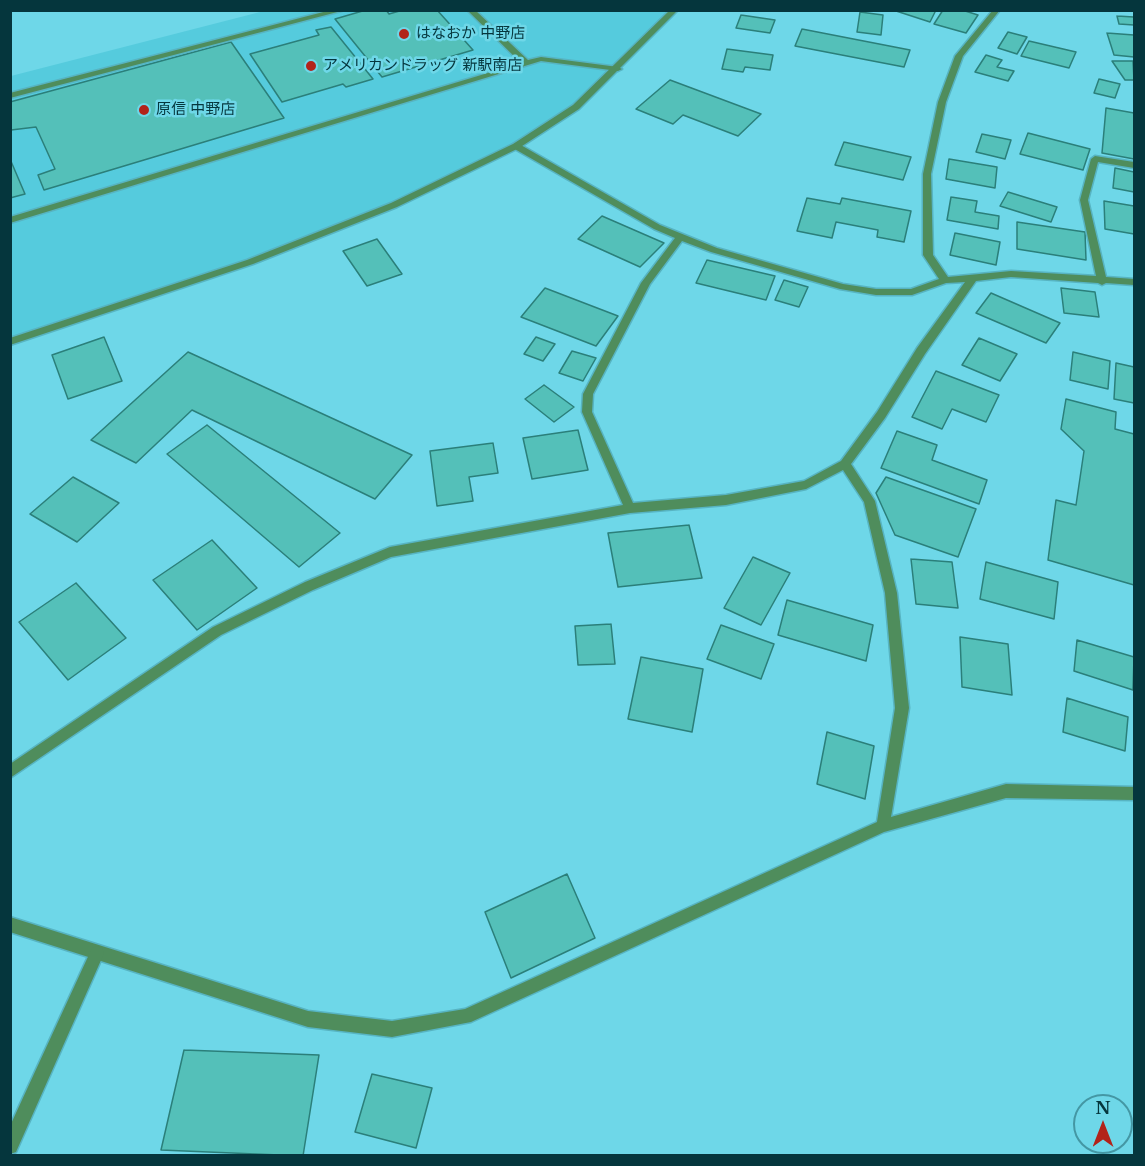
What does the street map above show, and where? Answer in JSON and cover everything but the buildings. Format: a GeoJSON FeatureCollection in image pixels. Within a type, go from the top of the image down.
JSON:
{"type":"FeatureCollection","features":[{"type":"Feature","properties":{"kind":"street"},"geometry":{"type":"LineString","coordinates":[[10,96],[342,10]]}},
{"type":"Feature","properties":{"kind":"street"},"geometry":{"type":"LineString","coordinates":[[470,10],[527,64]]}},
{"type":"Feature","properties":{"kind":"street"},"geometry":{"type":"LineString","coordinates":[[10,342],[250,262],[394,205],[516,146],[576,107],[618,69],[675,10]]}},
{"type":"Feature","properties":{"kind":"street"},"geometry":{"type":"LineString","coordinates":[[945,280],[928,255],[927,174],[942,102],[959,56],[997,10]]}},
{"type":"Feature","properties":{"kind":"street"},"geometry":{"type":"LineString","coordinates":[[10,220],[541,59],[618,69]]}},
{"type":"Feature","properties":{"kind":"street"},"geometry":{"type":"LineString","coordinates":[[516,146],[679,238],[843,287],[876,292],[912,292],[945,280],[1011,274],[1101,282],[1134,282]]}},
{"type":"Feature","properties":{"kind":"street"},"geometry":{"type":"LineString","coordinates":[[1101,282],[1084,200],[1095,159],[1134,165]]}},
{"type":"Feature","properties":{"kind":"street"},"geometry":{"type":"LineString","coordinates":[[630,508],[587,412],[588,394],[646,283],[679,238]]}},
{"type":"Feature","properties":{"kind":"street"},"geometry":{"type":"LineString","coordinates":[[10,772],[217,631],[309,586],[390,552],[630,508],[726,500],[806,485],[844,464],[881,415],[921,351],[973,278]]}},
{"type":"Feature","properties":{"kind":"street"},"geometry":{"type":"LineString","coordinates":[[844,464],[869,501],[891,593],[902,708],[883,826]]}},
{"type":"Feature","properties":{"kind":"street"},"geometry":{"type":"LineString","coordinates":[[10,924],[308,1019],[392,1029],[466,1017],[883,826],[1006,791],[1134,794]]}},
{"type":"Feature","properties":{"kind":"street"},"geometry":{"type":"LineString","coordinates":[[10,1146],[97,952]]}},
{"type":"Feature","properties":{"kind":"shaded area"},"geometry":{"type":"Polygon","coordinates":[[[264,11],[674,12],[576,107],[516,146],[394,205],[250,262],[11,342],[11,76],[264,11]]]}},
{"type":"Feature","properties":{"kind":"place","name":"はなおか 中野店"},"geometry":{"type":"Point","coordinates":[404,34]}},
{"type":"Feature","properties":{"kind":"place","name":"アメリカンドラッグ 新駅南店"},"geometry":{"type":"Point","coordinates":[311,66]}},
{"type":"Feature","properties":{"kind":"place","name":"原信 中野店"},"geometry":{"type":"Point","coordinates":[144,110]}}]}
